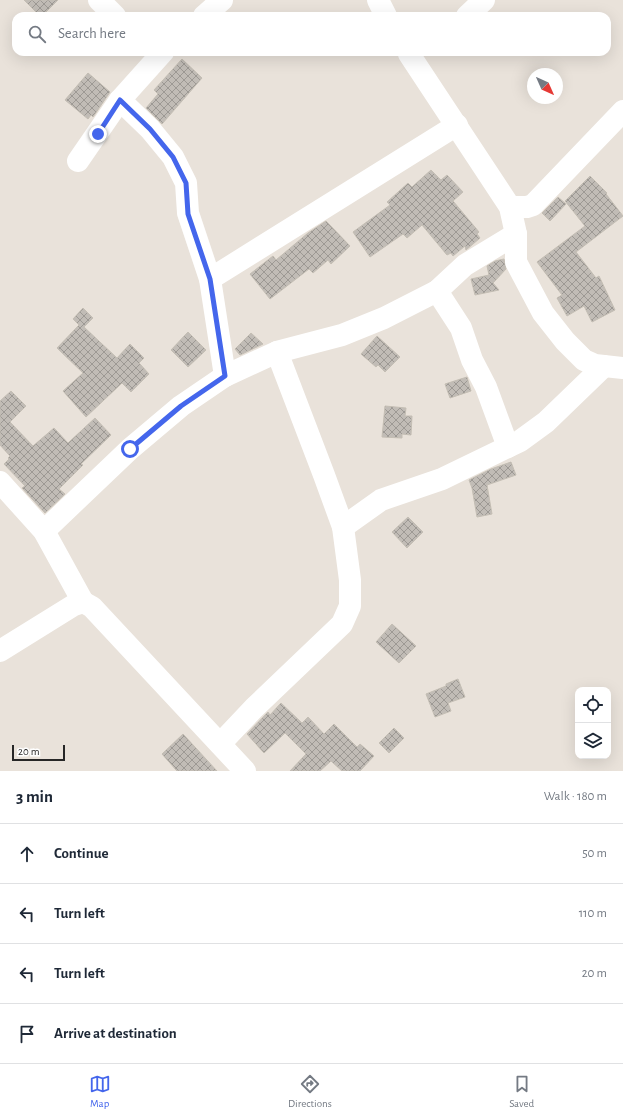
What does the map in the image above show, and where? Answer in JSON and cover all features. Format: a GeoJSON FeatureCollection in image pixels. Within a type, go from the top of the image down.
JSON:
{"type":"FeatureCollection","features":[{"type":"Feature","properties":{"kind":"street"},"geometry":{"type":"LineString","coordinates":[[99,0],[111,12]]}},
{"type":"Feature","properties":{"kind":"street"},"geometry":{"type":"LineString","coordinates":[[208,12],[222,0]]}},
{"type":"Feature","properties":{"kind":"street"},"geometry":{"type":"LineString","coordinates":[[378,0],[384,12]]}},
{"type":"Feature","properties":{"kind":"street"},"geometry":{"type":"LineString","coordinates":[[471,12],[484,0]]}},
{"type":"Feature","properties":{"kind":"street"},"geometry":{"type":"LineString","coordinates":[[78,161],[120,100],[155,56]]}},
{"type":"Feature","properties":{"kind":"street"},"geometry":{"type":"LineString","coordinates":[[414,56],[456,125],[510,207],[516,234],[516,262],[543,313],[564,341],[584,360],[595,365],[613,367]]}},
{"type":"Feature","properties":{"kind":"street"},"geometry":{"type":"LineString","coordinates":[[120,100],[150,129],[173,157],[186,183],[188,214],[210,279],[225,376]]}},
{"type":"Feature","properties":{"kind":"street"},"geometry":{"type":"LineString","coordinates":[[510,207],[533,206],[623,111]]}},
{"type":"Feature","properties":{"kind":"street"},"geometry":{"type":"LineString","coordinates":[[210,279],[456,125]]}},
{"type":"Feature","properties":{"kind":"street"},"geometry":{"type":"LineString","coordinates":[[44,531],[130,449],[181,406],[225,376],[277,352],[342,334],[384,318],[437,291],[466,265],[516,234]]}},
{"type":"Feature","properties":{"kind":"street"},"geometry":{"type":"LineString","coordinates":[[437,291],[461,328],[472,360],[486,387],[508,447]]}},
{"type":"Feature","properties":{"kind":"street"},"geometry":{"type":"LineString","coordinates":[[220,744],[254,708],[342,624],[350,606],[350,580],[343,528],[277,352]]}},
{"type":"Feature","properties":{"kind":"street"},"geometry":{"type":"LineString","coordinates":[[343,528],[381,500],[442,479],[520,441],[546,422],[613,367]]}},
{"type":"Feature","properties":{"kind":"street"},"geometry":{"type":"LineString","coordinates":[[0,482],[44,531],[82,602],[92,607],[245,771]]}},
{"type":"Feature","properties":{"kind":"street"},"geometry":{"type":"LineString","coordinates":[[0,651],[74,605],[82,602]]}},
{"type":"Feature","properties":{"kind":"building"},"geometry":{"type":"Polygon","coordinates":[[[24,0],[58,0],[46,12],[36,12],[24,0]]]}},
{"type":"Feature","properties":{"kind":"building"},"geometry":{"type":"Polygon","coordinates":[[[182,59],[202,78],[162,124],[146,108],[158,94],[154,90],[182,59]]]}},
{"type":"Feature","properties":{"kind":"building"},"geometry":{"type":"Polygon","coordinates":[[[88,73],[110,92],[93,117],[91,115],[88,119],[65,100],[88,73]]]}},
{"type":"Feature","properties":{"kind":"building"},"geometry":{"type":"Polygon","coordinates":[[[431,170],[441,180],[447,175],[463,192],[453,201],[479,232],[477,234],[480,238],[466,250],[465,246],[453,256],[451,253],[447,255],[422,225],[407,238],[403,234],[370,257],[353,232],[390,205],[387,202],[408,183],[412,187],[431,170]]]}},
{"type":"Feature","properties":{"kind":"building"},"geometry":{"type":"Polygon","coordinates":[[[590,176],[607,193],[606,194],[623,216],[576,252],[596,278],[599,276],[615,310],[592,322],[584,306],[567,316],[557,298],[562,295],[537,262],[585,226],[565,201],[590,176]]]}},
{"type":"Feature","properties":{"kind":"building"},"geometry":{"type":"Polygon","coordinates":[[[558,197],[566,204],[550,221],[542,213],[558,197]]]}},
{"type":"Feature","properties":{"kind":"building"},"geometry":{"type":"Polygon","coordinates":[[[326,221],[350,246],[331,264],[328,260],[313,273],[309,269],[270,299],[250,274],[273,256],[276,260],[308,233],[326,221]]]}},
{"type":"Feature","properties":{"kind":"building"},"geometry":{"type":"Polygon","coordinates":[[[504,259],[506,269],[493,283],[499,290],[475,295],[471,279],[489,275],[487,266],[495,261],[504,259]]]}},
{"type":"Feature","properties":{"kind":"building"},"geometry":{"type":"Polygon","coordinates":[[[83,308],[93,318],[84,327],[117,358],[130,344],[144,358],[139,363],[149,374],[131,392],[122,383],[86,417],[63,391],[83,373],[57,348],[79,325],[73,319],[83,308]]]}},
{"type":"Feature","properties":{"kind":"building"},"geometry":{"type":"Polygon","coordinates":[[[188,332],[206,350],[188,367],[171,350],[188,332]]]}},
{"type":"Feature","properties":{"kind":"building"},"geometry":{"type":"Polygon","coordinates":[[[251,333],[263,344],[240,355],[235,349],[251,333]]]}},
{"type":"Feature","properties":{"kind":"building"},"geometry":{"type":"Polygon","coordinates":[[[377,336],[400,357],[385,372],[378,365],[376,367],[361,354],[377,336]]]}},
{"type":"Feature","properties":{"kind":"building"},"geometry":{"type":"Polygon","coordinates":[[[467,377],[471,391],[450,398],[445,384],[467,377]]]}},
{"type":"Feature","properties":{"kind":"building"},"geometry":{"type":"Polygon","coordinates":[[[11,391],[26,406],[10,422],[33,446],[54,428],[68,443],[95,418],[111,435],[81,464],[83,465],[59,489],[65,494],[45,513],[22,488],[25,486],[4,464],[10,456],[0,445],[0,401],[11,391]]]}},
{"type":"Feature","properties":{"kind":"building"},"geometry":{"type":"Polygon","coordinates":[[[385,406],[406,408],[405,416],[412,416],[411,435],[402,434],[402,438],[382,437],[385,406]]]}},
{"type":"Feature","properties":{"kind":"building"},"geometry":{"type":"Polygon","coordinates":[[[511,462],[516,475],[487,485],[492,514],[477,517],[472,488],[469,480],[491,469],[511,462]]]}},
{"type":"Feature","properties":{"kind":"building"},"geometry":{"type":"Polygon","coordinates":[[[408,517],[423,532],[407,548],[392,532],[408,517]]]}},
{"type":"Feature","properties":{"kind":"building"},"geometry":{"type":"Polygon","coordinates":[[[392,624],[416,646],[399,663],[376,642],[392,624]]]}},
{"type":"Feature","properties":{"kind":"building"},"geometry":{"type":"Polygon","coordinates":[[[458,679],[465,697],[448,703],[451,711],[435,717],[426,694],[446,686],[446,684],[458,679]]]}},
{"type":"Feature","properties":{"kind":"building"},"geometry":{"type":"Polygon","coordinates":[[[281,703],[302,723],[308,717],[324,734],[334,724],[357,747],[360,744],[374,756],[360,771],[342,771],[331,761],[320,771],[290,771],[306,754],[285,733],[264,753],[247,734],[268,712],[270,715],[281,703]]]}},
{"type":"Feature","properties":{"kind":"building"},"geometry":{"type":"Polygon","coordinates":[[[394,728],[404,738],[389,753],[379,743],[394,728]]]}},
{"type":"Feature","properties":{"kind":"building"},"geometry":{"type":"Polygon","coordinates":[[[183,734],[217,771],[177,771],[162,754],[183,734]]]}},
{"type":"Feature","properties":{"kind":"route"},"geometry":{"type":"LineString","coordinates":[[98,134],[120,100],[150,129],[173,157],[186,183],[188,214],[210,279],[225,376],[181,406],[130,449]]}}]}
